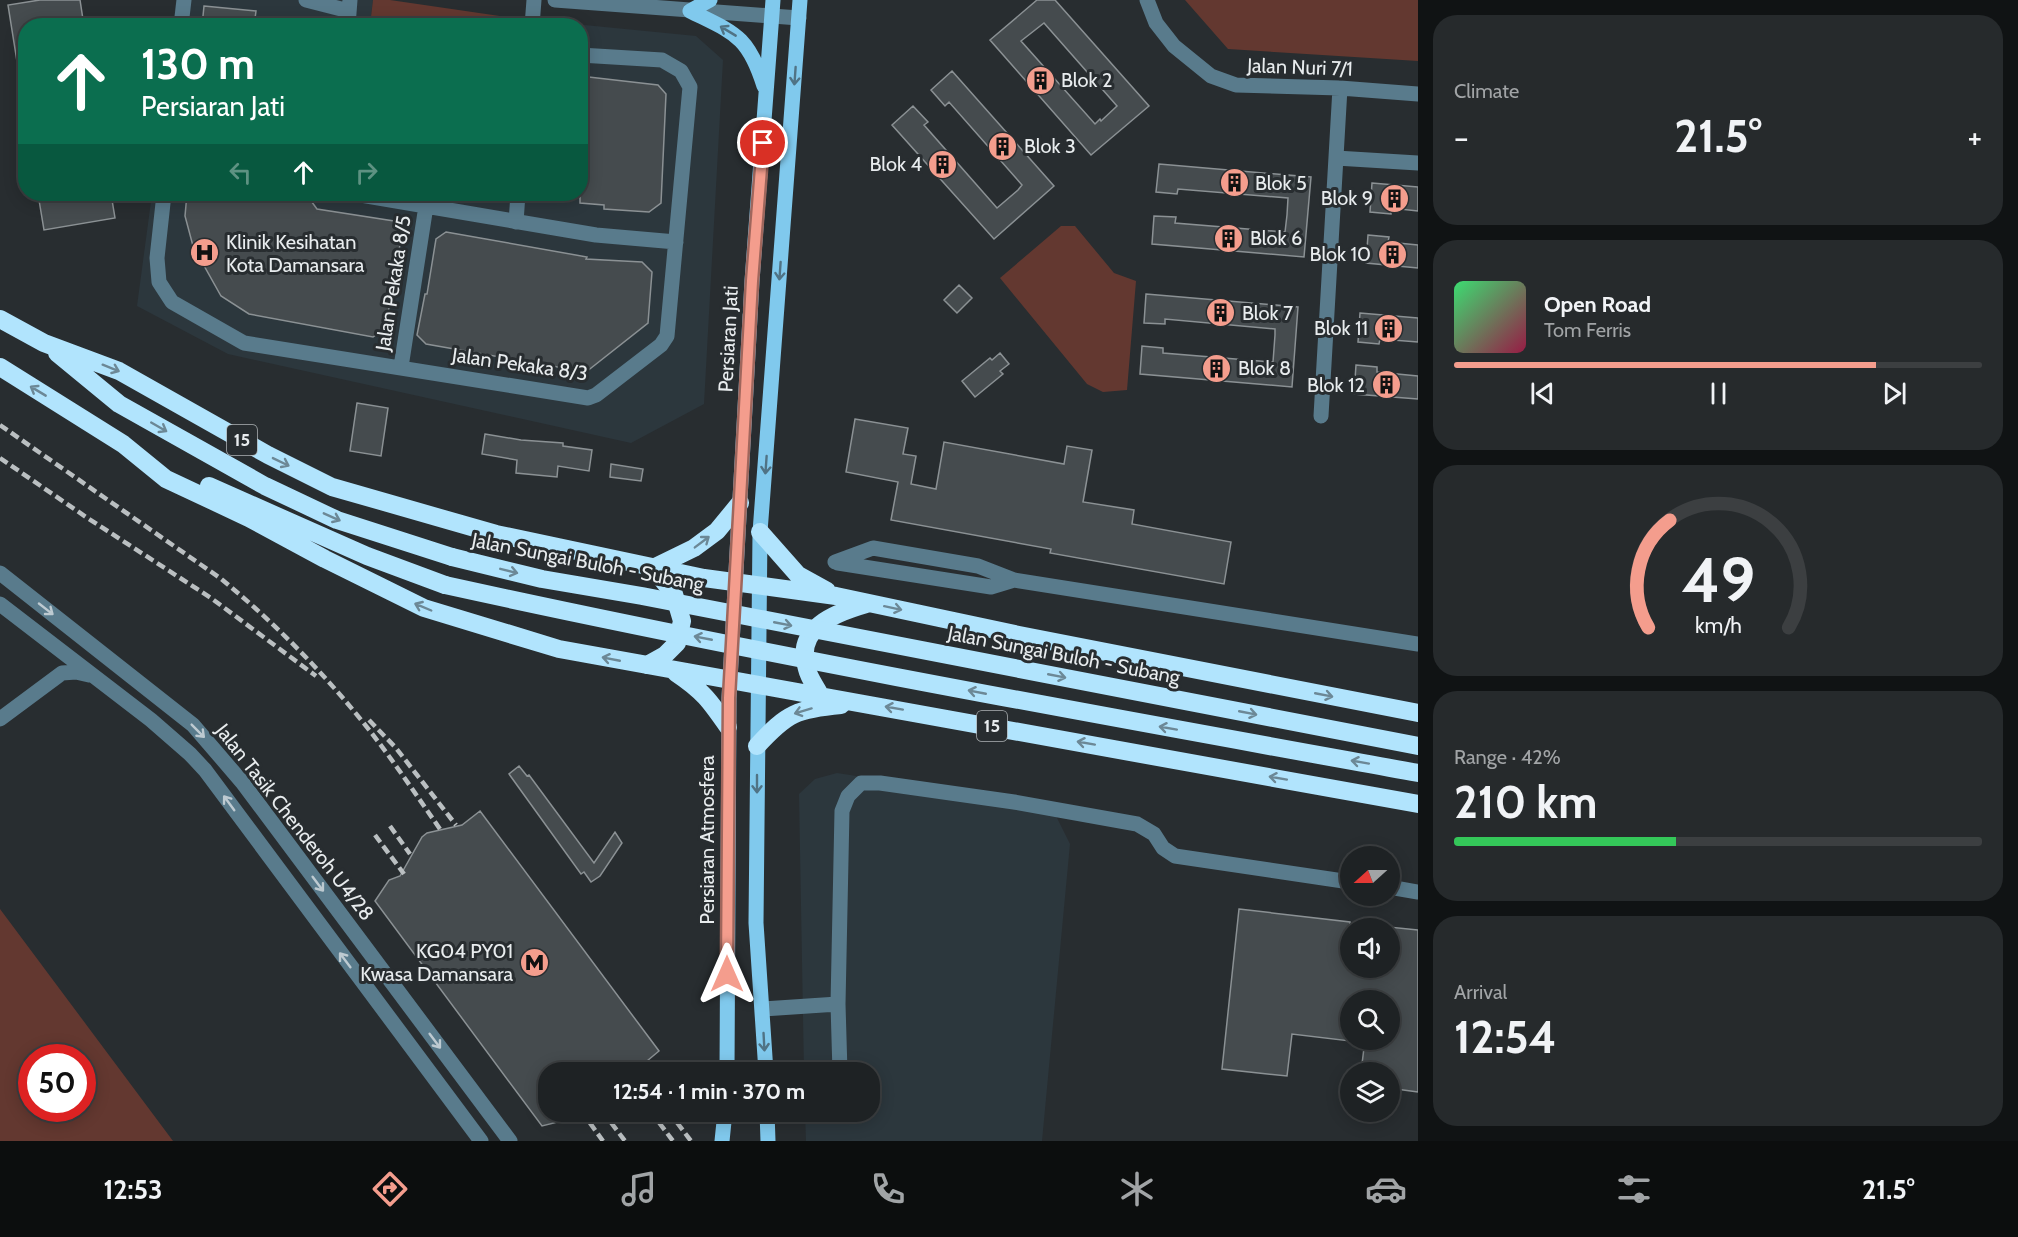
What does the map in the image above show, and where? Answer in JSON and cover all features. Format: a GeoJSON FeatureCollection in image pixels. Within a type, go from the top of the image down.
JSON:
{"type":"FeatureCollection","features":[{"type":"Feature","properties":{"kind":"highway","name":"Jalan Sungai Buloh - Subang"},"geometry":{"type":"LineString","coordinates":[[0,319],[44,343],[118,371],[268,455],[332,487],[496,534],[653,568],[869,603],[1031,638],[1418,713]]}},
{"type":"Feature","properties":{"kind":"highway","name":"Jalan Sungai Buloh - Subang"},"geometry":{"type":"LineString","coordinates":[[44,343],[119,404],[265,486],[337,520],[452,557],[543,579],[642,596],[1418,746]]}},
{"type":"Feature","properties":{"kind":"highway","name":"15"},"geometry":{"type":"LineString","coordinates":[[0,368],[123,444],[166,479],[249,518],[424,608],[559,648],[1418,804]]}},
{"type":"Feature","properties":{"kind":"highway"},"geometry":{"type":"LineString","coordinates":[[123,444],[151,460],[367,556],[445,585],[1040,705],[1418,773]]}},
{"type":"Feature","properties":{"kind":"highway"},"geometry":{"type":"LineString","coordinates":[[647,665],[665,655],[677,643],[682,621],[675,594],[653,568],[694,548],[717,531],[740,503]]}},
{"type":"Feature","properties":{"kind":"highway","name":"Jalan Sungai Buloh - Subang"},"geometry":{"type":"LineString","coordinates":[[760,532],[798,574],[836,597]]}},
{"type":"Feature","properties":{"kind":"highway"},"geometry":{"type":"LineString","coordinates":[[820,695],[807,670],[804,652],[811,633],[822,621],[843,610],[869,603]]}},
{"type":"Feature","properties":{"kind":"highway"},"geometry":{"type":"LineString","coordinates":[[669,669],[697,687],[728,727]]}},
{"type":"Feature","properties":{"kind":"highway"},"geometry":{"type":"LineString","coordinates":[[757,746],[775,726],[795,712],[860,702]]}},
{"type":"Feature","properties":{"kind":"main road"},"geometry":{"type":"LineString","coordinates":[[690,11],[710,0]]}},
{"type":"Feature","properties":{"kind":"main road"},"geometry":{"type":"LineString","coordinates":[[766,1062],[756,923],[760,532],[800,0]]}},
{"type":"Feature","properties":{"kind":"main road","name":"Persiaran Jati"},"geometry":{"type":"LineString","coordinates":[[731,680],[752,281],[772,8]]}},
{"type":"Feature","properties":{"kind":"main road"},"geometry":{"type":"LineString","coordinates":[[690,11],[730,31],[748,48],[767,97]]}},
{"type":"Feature","properties":{"kind":"main road","name":"Persiaran Atmosfera"},"geometry":{"type":"LineString","coordinates":[[727,1062],[728,727],[731,680]]}},
{"type":"Feature","properties":{"kind":"main road"},"geometry":{"type":"LineString","coordinates":[[722,1141],[725,1122]]}},
{"type":"Feature","properties":{"kind":"main road"},"geometry":{"type":"LineString","coordinates":[[768,1122],[768,1141]]}},
{"type":"Feature","properties":{"kind":"street"},"geometry":{"type":"LineString","coordinates":[[182,18],[184,0]]}},
{"type":"Feature","properties":{"kind":"street"},"geometry":{"type":"LineString","coordinates":[[306,0],[349,12]]}},
{"type":"Feature","properties":{"kind":"street"},"geometry":{"type":"LineString","coordinates":[[533,18],[534,0]]}},
{"type":"Feature","properties":{"kind":"street"},"geometry":{"type":"LineString","coordinates":[[565,0],[690,11],[772,8],[799,18]]}},
{"type":"Feature","properties":{"kind":"street","name":"Jalan Nuri 7/1"},"geometry":{"type":"LineString","coordinates":[[1147,0],[1156,23],[1174,46],[1211,76],[1236,85],[1340,88],[1418,94]]}},
{"type":"Feature","properties":{"kind":"street","name":"Jalan Pekaka 8/3"},"geometry":{"type":"LineString","coordinates":[[163,201],[157,258],[159,282],[172,302],[244,343],[588,398],[596,395],[661,345],[667,336],[690,87],[681,71],[662,60],[588,55]]}},
{"type":"Feature","properties":{"kind":"street"},"geometry":{"type":"LineString","coordinates":[[1321,416],[1340,88]]}},
{"type":"Feature","properties":{"kind":"street"},"geometry":{"type":"LineString","coordinates":[[1336,158],[1418,163]]}},
{"type":"Feature","properties":{"kind":"street"},"geometry":{"type":"LineString","coordinates":[[396,201],[596,235],[676,242]]}},
{"type":"Feature","properties":{"kind":"street"},"geometry":{"type":"LineString","coordinates":[[516,222],[518,201]]}},
{"type":"Feature","properties":{"kind":"street","name":"Jalan Pekaka 8/5"},"geometry":{"type":"LineString","coordinates":[[401,367],[426,206]]}},
{"type":"Feature","properties":{"kind":"street"},"geometry":{"type":"LineString","coordinates":[[1014,580],[991,587],[835,562],[873,548],[978,566],[1014,580],[1418,644]]}},
{"type":"Feature","properties":{"kind":"street","name":"Jalan Tasik Chenderoh U4/28"},"geometry":{"type":"LineString","coordinates":[[0,573],[193,725],[206,738],[242,782],[510,1141]]}},
{"type":"Feature","properties":{"kind":"street","name":"Jalan Tasik Chenderoh U4/28"},"geometry":{"type":"LineString","coordinates":[[0,604],[151,720],[205,770],[481,1141]]}},
{"type":"Feature","properties":{"kind":"street"},"geometry":{"type":"LineString","coordinates":[[55,646],[61,659],[62,673]]}},
{"type":"Feature","properties":{"kind":"street"},"geometry":{"type":"LineString","coordinates":[[0,719],[62,673],[76,672],[94,676]]}},
{"type":"Feature","properties":{"kind":"street"},"geometry":{"type":"LineString","coordinates":[[840,1062],[838,1004],[842,811],[848,796],[861,783],[880,783],[1137,824],[1154,834],[1163,848],[1174,855],[1340,880]]}},
{"type":"Feature","properties":{"kind":"street"},"geometry":{"type":"LineString","coordinates":[[1400,889],[1418,892]]}},
{"type":"Feature","properties":{"kind":"street"},"geometry":{"type":"LineString","coordinates":[[763,1009],[838,1004]]}},
{"type":"Feature","properties":{"kind":"shaded area"},"geometry":{"type":"Polygon","coordinates":[[[176,0],[373,0],[371,18],[174,18],[176,0]]]}},
{"type":"Feature","properties":{"kind":"shaded area"},"geometry":{"type":"Polygon","coordinates":[[[373,0],[390,0],[513,18],[371,18],[373,0]]]}},
{"type":"Feature","properties":{"kind":"shaded area"},"geometry":{"type":"Polygon","coordinates":[[[1185,0],[1418,0],[1418,61],[1228,49],[1185,0]]]}},
{"type":"Feature","properties":{"kind":"shaded area"},"geometry":{"type":"Polygon","coordinates":[[[588,25],[696,36],[723,60],[704,404],[631,443],[228,354],[137,306],[151,201],[588,201],[588,25]]]}},
{"type":"Feature","properties":{"kind":"shaded area"},"geometry":{"type":"Polygon","coordinates":[[[1061,226],[1075,226],[1114,273],[1136,281],[1127,390],[1103,392],[1087,384],[1000,278],[1061,226]]]}},
{"type":"Feature","properties":{"kind":"shaded area"},"geometry":{"type":"Polygon","coordinates":[[[837,773],[1051,806],[1070,844],[1042,1141],[806,1141],[805,1122],[880,1122],[880,1062],[804,1062],[799,794],[815,779],[837,773]]]}},
{"type":"Feature","properties":{"kind":"shaded area"},"geometry":{"type":"Polygon","coordinates":[[[0,909],[173,1141],[0,1141],[0,909]]]}},
{"type":"Feature","properties":{"kind":"building"},"geometry":{"type":"Polygon","coordinates":[[[40,0],[80,0],[83,18],[18,18],[18,68],[8,5],[40,0]]]}},
{"type":"Feature","properties":{"kind":"building"},"geometry":{"type":"Polygon","coordinates":[[[1037,0],[1055,0],[1149,106],[1091,155],[990,40],[1037,0]],[[1044,23],[1021,41],[1095,124],[1117,106],[1044,23]]]}},
{"type":"Feature","properties":{"kind":"building"},"geometry":{"type":"Polygon","coordinates":[[[204,6],[256,11],[255,18],[203,18],[204,6]]]}},
{"type":"Feature","properties":{"kind":"building"},"geometry":{"type":"Polygon","coordinates":[[[952,71],[1054,186],[994,239],[892,125],[913,106],[928,122],[924,125],[997,208],[1018,190],[1022,185],[949,102],[945,106],[931,90],[952,71]]]}},
{"type":"Feature","properties":{"kind":"building"},"geometry":{"type":"Polygon","coordinates":[[[588,77],[658,85],[666,94],[661,203],[649,212],[604,209],[604,205],[580,203],[580,201],[588,201],[588,77]]]}},
{"type":"Feature","properties":{"kind":"building"},"geometry":{"type":"Polygon","coordinates":[[[1159,164],[1311,177],[1304,257],[1152,244],[1154,216],[1176,217],[1175,223],[1285,232],[1287,215],[1288,198],[1178,189],[1177,194],[1156,192],[1159,164]]]}},
{"type":"Feature","properties":{"kind":"building","name":"Blok 9"},"geometry":{"type":"Polygon","coordinates":[[[1372,183],[1418,187],[1418,211],[1391,208],[1391,214],[1370,212],[1372,183]]]}},
{"type":"Feature","properties":{"kind":"building"},"geometry":{"type":"Polygon","coordinates":[[[39,201],[112,201],[115,218],[44,230],[39,201]]]}},
{"type":"Feature","properties":{"kind":"building"},"geometry":{"type":"Polygon","coordinates":[[[186,201],[311,201],[317,209],[394,221],[403,233],[390,286],[393,287],[385,329],[373,337],[249,314],[221,296],[193,246],[185,216],[186,201]]]}},
{"type":"Feature","properties":{"kind":"building"},"geometry":{"type":"Polygon","coordinates":[[[446,232],[587,257],[586,259],[642,262],[652,272],[648,323],[586,372],[426,344],[417,335],[425,294],[427,294],[436,239],[446,232]]]}},
{"type":"Feature","properties":{"kind":"building","name":"Blok 10"},"geometry":{"type":"Polygon","coordinates":[[[1368,235],[1389,237],[1388,242],[1418,245],[1418,268],[1366,263],[1368,235]]]}},
{"type":"Feature","properties":{"kind":"building"},"geometry":{"type":"Polygon","coordinates":[[[959,285],[972,298],[957,313],[944,300],[959,285]]]}},
{"type":"Feature","properties":{"kind":"building"},"geometry":{"type":"Polygon","coordinates":[[[1146,294],[1298,307],[1292,387],[1140,374],[1142,346],[1163,348],[1163,353],[1273,362],[1275,329],[1165,319],[1165,324],[1144,323],[1146,294]]]}},
{"type":"Feature","properties":{"kind":"building","name":"Blok 11"},"geometry":{"type":"Polygon","coordinates":[[[1360,313],[1418,318],[1418,342],[1380,339],[1379,344],[1358,342],[1360,313]]]}},
{"type":"Feature","properties":{"kind":"building"},"geometry":{"type":"Polygon","coordinates":[[[1000,353],[1009,364],[1000,371],[1003,374],[975,397],[962,381],[990,358],[992,360],[1000,353]]]}},
{"type":"Feature","properties":{"kind":"building","name":"Blok 12"},"geometry":{"type":"Polygon","coordinates":[[[1356,365],[1377,367],[1377,372],[1418,376],[1418,399],[1354,394],[1356,365]]]}},
{"type":"Feature","properties":{"kind":"building"},"geometry":{"type":"Polygon","coordinates":[[[357,403],[388,408],[381,456],[350,451],[357,403]]]}},
{"type":"Feature","properties":{"kind":"building"},"geometry":{"type":"Polygon","coordinates":[[[855,419],[908,428],[903,454],[916,456],[911,484],[936,489],[944,442],[1064,464],[1067,446],[1092,450],[1083,502],[1134,510],[1132,524],[1231,542],[1224,584],[1050,553],[1051,549],[891,520],[898,482],[846,472],[855,419]]]}},
{"type":"Feature","properties":{"kind":"building"},"geometry":{"type":"Polygon","coordinates":[[[485,434],[521,440],[563,443],[563,446],[592,450],[589,471],[558,466],[557,477],[516,473],[517,460],[482,454],[485,434]]]}},
{"type":"Feature","properties":{"kind":"building"},"geometry":{"type":"Polygon","coordinates":[[[611,464],[643,469],[641,481],[610,477],[611,464]]]}},
{"type":"Feature","properties":{"kind":"building"},"geometry":{"type":"Polygon","coordinates":[[[519,766],[527,776],[529,775],[594,863],[615,832],[622,843],[600,876],[591,882],[584,872],[581,874],[509,774],[519,766]]]}},
{"type":"Feature","properties":{"kind":"building","name":"KG04 PY01 Kwasa Damansara"},"geometry":{"type":"Polygon","coordinates":[[[480,811],[659,1051],[646,1062],[538,1062],[538,1121],[375,901],[389,880],[400,876],[422,837],[427,833],[462,825],[480,811]]]}},
{"type":"Feature","properties":{"kind":"building"},"geometry":{"type":"Polygon","coordinates":[[[1239,909],[1340,921],[1340,978],[1400,978],[1400,928],[1418,930],[1418,1092],[1400,1090],[1400,1062],[1362,1062],[1364,1050],[1400,1050],[1400,990],[1340,990],[1340,1040],[1292,1034],[1287,1076],[1222,1069],[1239,909]]]}},
{"type":"Feature","properties":{"kind":"building","name":"KG04 PY01 Kwasa Damansara"},"geometry":{"type":"Polygon","coordinates":[[[539,1122],[558,1122],[542,1126],[539,1122]]]}},
{"type":"Feature","properties":{"kind":"railway"},"geometry":{"type":"LineString","coordinates":[[0,425],[220,578],[256,609],[306,658],[353,710],[440,829]]}},
{"type":"Feature","properties":{"kind":"railway"},"geometry":{"type":"LineString","coordinates":[[0,458],[211,598],[316,676]]}},
{"type":"Feature","properties":{"kind":"railway"},"geometry":{"type":"LineString","coordinates":[[369,720],[396,748],[456,825]]}},
{"type":"Feature","properties":{"kind":"railway"},"geometry":{"type":"LineString","coordinates":[[390,826],[410,854]]}},
{"type":"Feature","properties":{"kind":"railway"},"geometry":{"type":"LineString","coordinates":[[375,835],[404,874]]}},
{"type":"Feature","properties":{"kind":"railway"},"geometry":{"type":"LineString","coordinates":[[589,1122],[603,1141]]}},
{"type":"Feature","properties":{"kind":"railway"},"geometry":{"type":"LineString","coordinates":[[611,1122],[625,1141]]}},
{"type":"Feature","properties":{"kind":"railway"},"geometry":{"type":"LineString","coordinates":[[659,1122],[673,1141]]}},
{"type":"Feature","properties":{"kind":"railway"},"geometry":{"type":"LineString","coordinates":[[677,1122],[691,1141]]}},
{"type":"Feature","properties":{"kind":"place","name":"Blok 2"},"geometry":{"type":"Point","coordinates":[1040,80]}},
{"type":"Feature","properties":{"kind":"place","name":"Blok 3"},"geometry":{"type":"Point","coordinates":[1003,146]}},
{"type":"Feature","properties":{"kind":"place","name":"Blok 4"},"geometry":{"type":"Point","coordinates":[943,164]}},
{"type":"Feature","properties":{"kind":"place","name":"Blok 5"},"geometry":{"type":"Point","coordinates":[1234,183]}},
{"type":"Feature","properties":{"kind":"place","name":"Blok 9"},"geometry":{"type":"Point","coordinates":[1394,198]}},
{"type":"Feature","properties":{"kind":"place","name":"Blok 6"},"geometry":{"type":"Point","coordinates":[1229,238]}},
{"type":"Feature","properties":{"kind":"place","name":"Klinik Kesihatan Kota Damansara"},"geometry":{"type":"Point","coordinates":[205,253]}},
{"type":"Feature","properties":{"kind":"place","name":"Blok 10"},"geometry":{"type":"Point","coordinates":[1392,254]}},
{"type":"Feature","properties":{"kind":"place","name":"Blok 7"},"geometry":{"type":"Point","coordinates":[1221,313]}},
{"type":"Feature","properties":{"kind":"place","name":"Blok 11"},"geometry":{"type":"Point","coordinates":[1389,328]}},
{"type":"Feature","properties":{"kind":"place","name":"Blok 8"},"geometry":{"type":"Point","coordinates":[1217,368]}},
{"type":"Feature","properties":{"kind":"place","name":"Blok 12"},"geometry":{"type":"Point","coordinates":[1386,385]}},
{"type":"Feature","properties":{"kind":"place","name":"KG04 PY01 Kwasa Damansara"},"geometry":{"type":"Point","coordinates":[534,962]}},
{"type":"Feature","properties":{"kind":"route"},"geometry":{"type":"LineString","coordinates":[[727,974],[729,698],[752,281],[763,143]]}}]}
